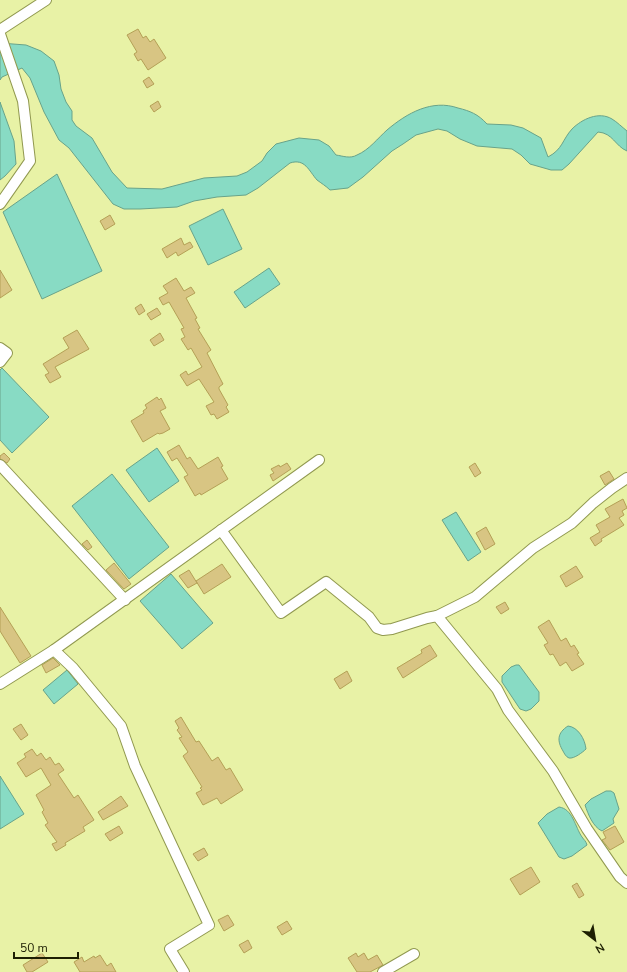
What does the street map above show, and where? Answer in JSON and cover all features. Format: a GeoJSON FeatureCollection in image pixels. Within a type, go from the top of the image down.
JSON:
{"type":"FeatureCollection","features":[{"type":"Feature","properties":{"kind":"street"},"geometry":{"type":"LineString","coordinates":[[0,30],[46,0]]}},
{"type":"Feature","properties":{"kind":"street"},"geometry":{"type":"LineString","coordinates":[[0,34],[23,101],[30,161],[0,204]]}},
{"type":"Feature","properties":{"kind":"street"},"geometry":{"type":"LineString","coordinates":[[0,348],[7,354],[0,362]]}},
{"type":"Feature","properties":{"kind":"street"},"geometry":{"type":"LineString","coordinates":[[0,684],[54,650],[319,460]]}},
{"type":"Feature","properties":{"kind":"street"},"geometry":{"type":"LineString","coordinates":[[1,467],[125,600]]}},
{"type":"Feature","properties":{"kind":"street"},"geometry":{"type":"LineString","coordinates":[[221,530],[281,613],[326,582],[369,617],[377,628],[382,630],[392,629],[437,616],[475,597],[533,548],[572,523],[593,503],[627,478]]}},
{"type":"Feature","properties":{"kind":"street"},"geometry":{"type":"LineString","coordinates":[[437,616],[497,689],[508,710],[553,771],[587,829],[620,877],[627,884]]}},
{"type":"Feature","properties":{"kind":"street"},"geometry":{"type":"LineString","coordinates":[[54,650],[73,668],[121,726],[134,766],[209,925],[170,949],[184,972]]}},
{"type":"Feature","properties":{"kind":"street"},"geometry":{"type":"LineString","coordinates":[[383,972],[414,954]]}},
{"type":"Feature","properties":{"kind":"water"},"geometry":{"type":"Polygon","coordinates":[[[0,43],[26,45],[41,51],[54,61],[59,75],[61,89],[66,102],[72,111],[72,120],[76,126],[92,138],[112,172],[127,188],[162,189],[204,178],[237,176],[247,172],[262,161],[267,153],[276,144],[299,138],[319,140],[329,146],[336,155],[352,157],[361,153],[373,144],[387,130],[411,113],[420,109],[439,105],[470,112],[477,115],[487,124],[511,125],[523,128],[541,138],[548,157],[560,148],[576,125],[591,117],[607,117],[614,120],[627,131],[627,151],[611,137],[598,132],[562,170],[551,170],[530,164],[512,149],[477,146],[460,139],[447,131],[438,129],[416,135],[392,151],[363,177],[348,188],[330,190],[317,180],[306,166],[299,162],[295,162],[290,163],[258,188],[246,195],[217,197],[194,201],[177,207],[124,209],[113,204],[69,148],[59,140],[44,112],[30,78],[22,68],[2,77],[0,80],[0,43]]]}},
{"type":"Feature","properties":{"kind":"water"},"geometry":{"type":"Polygon","coordinates":[[[0,102],[14,141],[16,164],[0,180],[0,102]]]}},
{"type":"Feature","properties":{"kind":"water"},"geometry":{"type":"Polygon","coordinates":[[[57,174],[102,271],[42,299],[3,212],[57,174]]]}},
{"type":"Feature","properties":{"kind":"water"},"geometry":{"type":"Polygon","coordinates":[[[223,209],[242,249],[208,265],[189,226],[223,209]]]}},
{"type":"Feature","properties":{"kind":"water"},"geometry":{"type":"Polygon","coordinates":[[[269,268],[280,284],[245,308],[234,292],[269,268]]]}},
{"type":"Feature","properties":{"kind":"water"},"geometry":{"type":"Polygon","coordinates":[[[2,368],[49,417],[12,453],[0,440],[0,370],[2,368]]]}},
{"type":"Feature","properties":{"kind":"water"},"geometry":{"type":"Polygon","coordinates":[[[157,448],[179,481],[149,502],[126,470],[157,448]]]}},
{"type":"Feature","properties":{"kind":"water"},"geometry":{"type":"Polygon","coordinates":[[[112,474],[169,547],[129,579],[72,506],[112,474]]]}},
{"type":"Feature","properties":{"kind":"water"},"geometry":{"type":"Polygon","coordinates":[[[456,512],[481,552],[468,561],[442,520],[456,512]]]}},
{"type":"Feature","properties":{"kind":"water"},"geometry":{"type":"Polygon","coordinates":[[[171,574],[213,623],[182,649],[140,601],[171,574]]]}},
{"type":"Feature","properties":{"kind":"water"},"geometry":{"type":"Polygon","coordinates":[[[519,665],[539,692],[539,701],[531,709],[526,711],[520,709],[502,682],[502,676],[511,667],[519,665]]]}},
{"type":"Feature","properties":{"kind":"water"},"geometry":{"type":"Polygon","coordinates":[[[67,670],[78,684],[54,704],[43,690],[67,670]]]}},
{"type":"Feature","properties":{"kind":"water"},"geometry":{"type":"Polygon","coordinates":[[[568,726],[578,731],[584,741],[586,749],[571,758],[565,755],[559,741],[560,734],[568,726]]]}},
{"type":"Feature","properties":{"kind":"water"},"geometry":{"type":"Polygon","coordinates":[[[0,776],[24,814],[0,829],[0,776]]]}},
{"type":"Feature","properties":{"kind":"water"},"geometry":{"type":"Polygon","coordinates":[[[606,791],[611,791],[614,793],[619,809],[613,819],[614,823],[602,831],[593,823],[585,805],[591,799],[606,791]]]}},
{"type":"Feature","properties":{"kind":"water"},"geometry":{"type":"Polygon","coordinates":[[[559,807],[564,808],[571,815],[587,845],[572,856],[564,859],[559,857],[538,823],[547,814],[559,807]]]}},
{"type":"Feature","properties":{"kind":"building"},"geometry":{"type":"Polygon","coordinates":[[[138,29],[143,38],[146,36],[150,42],[154,39],[166,58],[148,70],[141,59],[138,61],[134,54],[137,52],[127,35],[138,29]]]}},
{"type":"Feature","properties":{"kind":"building"},"geometry":{"type":"Polygon","coordinates":[[[149,77],[154,84],[147,88],[143,81],[149,77]]]}},
{"type":"Feature","properties":{"kind":"building"},"geometry":{"type":"Polygon","coordinates":[[[158,101],[161,107],[154,112],[150,106],[158,101]]]}},
{"type":"Feature","properties":{"kind":"building"},"geometry":{"type":"Polygon","coordinates":[[[110,215],[115,224],[105,230],[100,221],[110,215]]]}},
{"type":"Feature","properties":{"kind":"building"},"geometry":{"type":"Polygon","coordinates":[[[181,238],[184,245],[190,242],[193,247],[178,256],[176,252],[167,258],[162,249],[181,238]]]}},
{"type":"Feature","properties":{"kind":"building"},"geometry":{"type":"Polygon","coordinates":[[[0,270],[12,290],[0,298],[0,270]]]}},
{"type":"Feature","properties":{"kind":"building"},"geometry":{"type":"Polygon","coordinates":[[[176,278],[184,291],[191,287],[195,293],[186,298],[197,318],[195,319],[200,328],[198,329],[211,350],[207,353],[223,384],[219,387],[219,389],[228,405],[226,407],[229,412],[217,419],[214,414],[211,415],[206,406],[214,402],[199,379],[187,386],[180,375],[186,371],[188,375],[202,367],[191,348],[188,350],[181,339],[185,337],[181,329],[184,328],[169,302],[163,305],[159,298],[168,293],[163,286],[176,278]]]}},
{"type":"Feature","properties":{"kind":"building"},"geometry":{"type":"Polygon","coordinates":[[[141,304],[145,311],[139,315],[135,308],[141,304]]]}},
{"type":"Feature","properties":{"kind":"building"},"geometry":{"type":"Polygon","coordinates":[[[157,308],[161,314],[151,320],[147,314],[157,308]]]}},
{"type":"Feature","properties":{"kind":"building"},"geometry":{"type":"Polygon","coordinates":[[[77,330],[89,349],[55,367],[61,377],[50,383],[45,375],[49,373],[43,364],[69,348],[63,338],[77,330]]]}},
{"type":"Feature","properties":{"kind":"building"},"geometry":{"type":"Polygon","coordinates":[[[160,333],[164,340],[154,346],[150,340],[160,333]]]}},
{"type":"Feature","properties":{"kind":"building"},"geometry":{"type":"Polygon","coordinates":[[[157,397],[159,400],[161,398],[166,408],[160,411],[170,429],[163,433],[158,433],[143,442],[131,421],[144,413],[143,411],[147,408],[145,405],[157,397]]]}},
{"type":"Feature","properties":{"kind":"building"},"geometry":{"type":"Polygon","coordinates":[[[179,445],[187,459],[190,457],[198,469],[218,457],[223,466],[221,467],[228,479],[201,495],[200,493],[195,496],[184,477],[188,475],[177,458],[172,461],[167,452],[179,445]]]}},
{"type":"Feature","properties":{"kind":"building"},"geometry":{"type":"Polygon","coordinates":[[[4,453],[10,459],[7,463],[0,459],[0,456],[4,453]]]}},
{"type":"Feature","properties":{"kind":"building"},"geometry":{"type":"Polygon","coordinates":[[[287,463],[291,469],[273,481],[270,475],[274,473],[271,469],[279,465],[280,467],[287,463]]]}},
{"type":"Feature","properties":{"kind":"building"},"geometry":{"type":"Polygon","coordinates":[[[475,463],[481,473],[475,477],[469,467],[475,463]]]}},
{"type":"Feature","properties":{"kind":"building"},"geometry":{"type":"Polygon","coordinates":[[[609,471],[614,479],[605,485],[600,476],[609,471]]]}},
{"type":"Feature","properties":{"kind":"building"},"geometry":{"type":"Polygon","coordinates":[[[623,499],[627,508],[622,511],[624,515],[619,518],[624,525],[601,539],[602,541],[595,546],[590,538],[600,532],[596,525],[610,517],[605,509],[623,499]]]}},
{"type":"Feature","properties":{"kind":"building"},"geometry":{"type":"Polygon","coordinates":[[[486,527],[495,544],[485,550],[476,533],[486,527]]]}},
{"type":"Feature","properties":{"kind":"building"},"geometry":{"type":"Polygon","coordinates":[[[87,540],[92,547],[88,550],[82,544],[87,540]]]}},
{"type":"Feature","properties":{"kind":"building"},"geometry":{"type":"Polygon","coordinates":[[[114,563],[131,584],[124,589],[106,570],[114,563]]]}},
{"type":"Feature","properties":{"kind":"building"},"geometry":{"type":"Polygon","coordinates":[[[222,564],[231,577],[204,594],[196,581],[222,564]]]}},
{"type":"Feature","properties":{"kind":"building"},"geometry":{"type":"Polygon","coordinates":[[[576,566],[583,577],[566,587],[560,576],[576,566]]]}},
{"type":"Feature","properties":{"kind":"building"},"geometry":{"type":"Polygon","coordinates":[[[189,570],[197,583],[188,588],[179,576],[189,570]]]}},
{"type":"Feature","properties":{"kind":"building"},"geometry":{"type":"Polygon","coordinates":[[[505,602],[509,609],[501,614],[496,607],[505,602]]]}},
{"type":"Feature","properties":{"kind":"building"},"geometry":{"type":"Polygon","coordinates":[[[0,607],[31,656],[20,663],[0,631],[0,607]]]}},
{"type":"Feature","properties":{"kind":"building"},"geometry":{"type":"Polygon","coordinates":[[[549,620],[561,641],[566,638],[571,647],[574,645],[579,653],[577,654],[584,664],[572,671],[566,662],[560,666],[553,654],[550,655],[544,645],[548,643],[538,627],[549,620]]]}},
{"type":"Feature","properties":{"kind":"building"},"geometry":{"type":"Polygon","coordinates":[[[430,645],[437,656],[403,678],[397,668],[422,653],[421,650],[430,645]]]}},
{"type":"Feature","properties":{"kind":"building"},"geometry":{"type":"Polygon","coordinates":[[[53,658],[60,665],[46,673],[42,665],[53,658]]]}},
{"type":"Feature","properties":{"kind":"building"},"geometry":{"type":"Polygon","coordinates":[[[347,671],[352,681],[340,689],[334,679],[347,671]]]}},
{"type":"Feature","properties":{"kind":"building"},"geometry":{"type":"Polygon","coordinates":[[[181,717],[196,742],[199,741],[212,761],[218,757],[226,770],[230,768],[243,790],[221,804],[217,798],[203,805],[196,793],[202,790],[200,788],[202,787],[183,756],[188,752],[179,738],[182,737],[177,730],[179,728],[175,721],[181,717]]]}},
{"type":"Feature","properties":{"kind":"building"},"geometry":{"type":"Polygon","coordinates":[[[21,724],[28,735],[21,740],[13,729],[21,724]]]}},
{"type":"Feature","properties":{"kind":"building"},"geometry":{"type":"Polygon","coordinates":[[[32,749],[37,756],[41,753],[46,760],[50,757],[55,765],[59,763],[64,770],[58,774],[74,798],[78,795],[94,820],[83,827],[85,831],[65,843],[66,845],[56,851],[52,844],[57,842],[45,825],[48,823],[42,812],[44,810],[36,795],[51,785],[41,768],[26,777],[17,763],[26,757],[24,754],[32,749]]]}},
{"type":"Feature","properties":{"kind":"building"},"geometry":{"type":"Polygon","coordinates":[[[121,796],[128,806],[103,820],[98,812],[121,796]]]}},
{"type":"Feature","properties":{"kind":"building"},"geometry":{"type":"Polygon","coordinates":[[[119,826],[123,833],[110,841],[105,834],[119,826]]]}},
{"type":"Feature","properties":{"kind":"building"},"geometry":{"type":"Polygon","coordinates":[[[615,826],[624,842],[610,850],[602,840],[606,838],[603,832],[615,826]]]}},
{"type":"Feature","properties":{"kind":"building"},"geometry":{"type":"Polygon","coordinates":[[[204,848],[208,855],[198,861],[193,854],[204,848]]]}},
{"type":"Feature","properties":{"kind":"building"},"geometry":{"type":"Polygon","coordinates":[[[531,867],[540,882],[520,895],[510,879],[531,867]]]}},
{"type":"Feature","properties":{"kind":"building"},"geometry":{"type":"Polygon","coordinates":[[[577,883],[584,895],[579,898],[572,886],[577,883]]]}},
{"type":"Feature","properties":{"kind":"building"},"geometry":{"type":"Polygon","coordinates":[[[228,915],[234,925],[224,931],[218,920],[228,915]]]}},
{"type":"Feature","properties":{"kind":"building"},"geometry":{"type":"Polygon","coordinates":[[[287,921],[292,929],[282,935],[277,927],[287,921]]]}},
{"type":"Feature","properties":{"kind":"building"},"geometry":{"type":"Polygon","coordinates":[[[248,940],[252,948],[244,953],[239,945],[248,940]]]}},
{"type":"Feature","properties":{"kind":"building"},"geometry":{"type":"Polygon","coordinates":[[[42,953],[48,962],[32,972],[27,972],[23,965],[42,953]]]}},
{"type":"Feature","properties":{"kind":"building"},"geometry":{"type":"Polygon","coordinates":[[[356,953],[358,957],[364,953],[368,960],[377,955],[383,965],[370,972],[357,972],[348,958],[356,953]]]}},
{"type":"Feature","properties":{"kind":"building"},"geometry":{"type":"Polygon","coordinates":[[[100,955],[107,966],[111,963],[116,972],[80,972],[74,962],[82,957],[84,962],[94,956],[95,958],[100,955]]]}}]}
